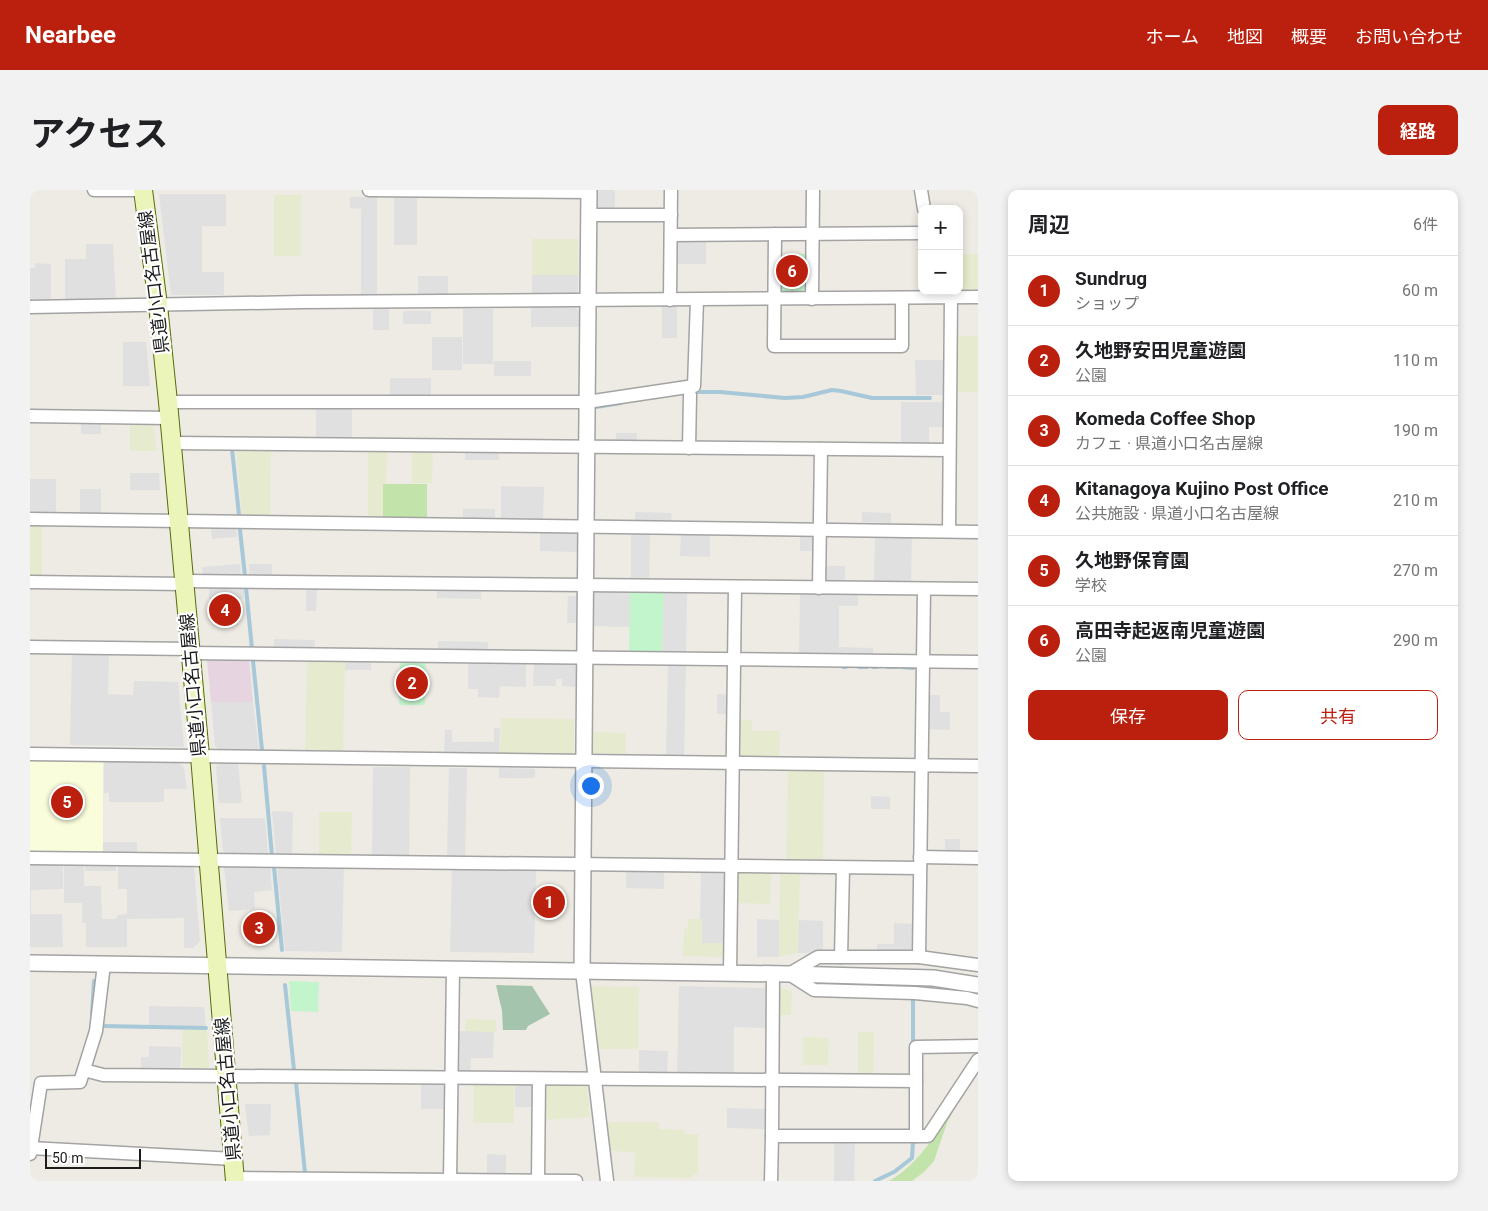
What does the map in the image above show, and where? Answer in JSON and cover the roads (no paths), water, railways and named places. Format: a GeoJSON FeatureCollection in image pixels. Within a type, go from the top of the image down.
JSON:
{"type":"FeatureCollection","features":[{"type":"Feature","properties":{"kind":"main road","name":"県道小口名古屋線"},"geometry":{"type":"LineString","coordinates":[[143,190],[169,410],[235,1180]]}},
{"type":"Feature","properties":{"kind":"street"},"geometry":{"type":"LineString","coordinates":[[94,190],[143,190]]}},
{"type":"Feature","properties":{"kind":"street"},"geometry":{"type":"LineString","coordinates":[[369,190],[589,191],[582,971],[607,1181]]}},
{"type":"Feature","properties":{"kind":"street"},"geometry":{"type":"LineString","coordinates":[[670,300],[671,190]]}},
{"type":"Feature","properties":{"kind":"street"},"geometry":{"type":"LineString","coordinates":[[812,190],[812,299]]}},
{"type":"Feature","properties":{"kind":"street"},"geometry":{"type":"LineString","coordinates":[[921,190],[923,205]]}},
{"type":"Feature","properties":{"kind":"street"},"geometry":{"type":"LineString","coordinates":[[588,215],[671,215]]}},
{"type":"Feature","properties":{"kind":"street"},"geometry":{"type":"LineString","coordinates":[[670,235],[918,233]]}},
{"type":"Feature","properties":{"kind":"street"},"geometry":{"type":"LineString","coordinates":[[775,234],[774,346],[902,346],[902,298]]}},
{"type":"Feature","properties":{"kind":"street"},"geometry":{"type":"LineString","coordinates":[[30,307],[902,298],[928,295]]}},
{"type":"Feature","properties":{"kind":"street"},"geometry":{"type":"LineString","coordinates":[[941,295],[978,297]]}},
{"type":"Feature","properties":{"kind":"street"},"geometry":{"type":"LineString","coordinates":[[949,531],[951,297]]}},
{"type":"Feature","properties":{"kind":"street"},"geometry":{"type":"LineString","coordinates":[[30,416],[169,410],[587,402],[694,386],[697,300]]}},
{"type":"Feature","properties":{"kind":"street"},"geometry":{"type":"LineString","coordinates":[[689,448],[690,395]]}},
{"type":"Feature","properties":{"kind":"street"},"geometry":{"type":"LineString","coordinates":[[172,443],[949,450]]}},
{"type":"Feature","properties":{"kind":"street"},"geometry":{"type":"LineString","coordinates":[[819,588],[821,449]]}},
{"type":"Feature","properties":{"kind":"street"},"geometry":{"type":"LineString","coordinates":[[30,519],[978,532]]}},
{"type":"Feature","properties":{"kind":"street"},"geometry":{"type":"LineString","coordinates":[[30,582],[586,585],[978,590]]}},
{"type":"Feature","properties":{"kind":"street"},"geometry":{"type":"LineString","coordinates":[[730,973],[735,587]]}},
{"type":"Feature","properties":{"kind":"street"},"geometry":{"type":"LineString","coordinates":[[919,957],[924,589]]}},
{"type":"Feature","properties":{"kind":"street"},"geometry":{"type":"LineString","coordinates":[[30,647],[585,658],[978,662]]}},
{"type":"Feature","properties":{"kind":"street"},"geometry":{"type":"LineString","coordinates":[[30,754],[978,766]]}},
{"type":"Feature","properties":{"kind":"street"},"geometry":{"type":"LineString","coordinates":[[30,858],[732,865],[844,868],[978,858]]}},
{"type":"Feature","properties":{"kind":"street"},"geometry":{"type":"LineString","coordinates":[[841,957],[844,868]]}},
{"type":"Feature","properties":{"kind":"street"},"geometry":{"type":"LineString","coordinates":[[789,974],[818,957],[919,957],[978,965]]}},
{"type":"Feature","properties":{"kind":"street"},"geometry":{"type":"LineString","coordinates":[[30,962],[789,974],[934,978],[978,985]]}},
{"type":"Feature","properties":{"kind":"street"},"geometry":{"type":"LineString","coordinates":[[30,1154],[34,1101],[41,1083],[80,1082],[96,1031],[104,964]]}},
{"type":"Feature","properties":{"kind":"street"},"geometry":{"type":"LineString","coordinates":[[450,1180],[453,969]]}},
{"type":"Feature","properties":{"kind":"street"},"geometry":{"type":"LineString","coordinates":[[771,1181],[773,974]]}},
{"type":"Feature","properties":{"kind":"street"},"geometry":{"type":"LineString","coordinates":[[789,974],[814,990],[915,993],[967,998],[978,1001]]}},
{"type":"Feature","properties":{"kind":"street"},"geometry":{"type":"LineString","coordinates":[[916,1136],[916,1047],[978,1046]]}},
{"type":"Feature","properties":{"kind":"street"},"geometry":{"type":"LineString","coordinates":[[772,1136],[928,1136],[978,1060]]}},
{"type":"Feature","properties":{"kind":"street"},"geometry":{"type":"LineString","coordinates":[[84,1070],[103,1075],[916,1081]]}},
{"type":"Feature","properties":{"kind":"street"},"geometry":{"type":"LineString","coordinates":[[538,1180],[539,1079]]}},
{"type":"Feature","properties":{"kind":"street"},"geometry":{"type":"LineString","coordinates":[[31,1141],[234,1159]]}},
{"type":"Feature","properties":{"kind":"street"},"geometry":{"type":"LineString","coordinates":[[235,1180],[576,1181]]}},
{"type":"Feature","properties":{"kind":"waterway"},"geometry":{"type":"LineString","coordinates":[[691,392],[720,392],[785,398],[803,397],[832,390],[872,398],[930,398]]}},
{"type":"Feature","properties":{"kind":"waterway"},"geometry":{"type":"LineString","coordinates":[[596,407],[621,403]]}},
{"type":"Feature","properties":{"kind":"waterway"},"geometry":{"type":"LineString","coordinates":[[232,449],[239,515]]}},
{"type":"Feature","properties":{"kind":"waterway"},"geometry":{"type":"LineString","coordinates":[[240,530],[245,576]]}},
{"type":"Feature","properties":{"kind":"waterway"},"geometry":{"type":"LineString","coordinates":[[246,588],[252,649]]}},
{"type":"Feature","properties":{"kind":"waterway"},"geometry":{"type":"LineString","coordinates":[[253,661],[262,750]]}},
{"type":"Feature","properties":{"kind":"waterway"},"geometry":{"type":"LineString","coordinates":[[859,667],[867,667]]}},
{"type":"Feature","properties":{"kind":"waterway"},"geometry":{"type":"LineString","coordinates":[[888,667],[897,667]]}},
{"type":"Feature","properties":{"kind":"waterway"},"geometry":{"type":"LineString","coordinates":[[901,667],[913,668]]}},
{"type":"Feature","properties":{"kind":"waterway"},"geometry":{"type":"LineString","coordinates":[[264,766],[272,856]]}},
{"type":"Feature","properties":{"kind":"waterway"},"geometry":{"type":"LineString","coordinates":[[274,867],[282,950]]}},
{"type":"Feature","properties":{"kind":"waterway"},"geometry":{"type":"LineString","coordinates":[[92,1014],[94,981]]}},
{"type":"Feature","properties":{"kind":"waterway"},"geometry":{"type":"LineString","coordinates":[[285,985],[294,1070]]}},
{"type":"Feature","properties":{"kind":"waterway"},"geometry":{"type":"LineString","coordinates":[[913,998],[913,1043]]}},
{"type":"Feature","properties":{"kind":"waterway"},"geometry":{"type":"LineString","coordinates":[[102,1026],[206,1028]]}},
{"type":"Feature","properties":{"kind":"waterway"},"geometry":{"type":"LineString","coordinates":[[296,1082],[305,1173]]}},
{"type":"Feature","properties":{"kind":"waterway"},"geometry":{"type":"LineString","coordinates":[[875,1181],[894,1172],[912,1158],[913,1141]]}},
{"type":"Feature","properties":{"kind":"place","name":"高田寺起返南児童遊園"},"geometry":{"type":"Point","coordinates":[792,271]}},
{"type":"Feature","properties":{"kind":"place","name":"Kitanagoya Kujino Post Office"},"geometry":{"type":"Point","coordinates":[225,610]}},
{"type":"Feature","properties":{"kind":"place","name":"久地野安田児童遊園"},"geometry":{"type":"Point","coordinates":[412,683]}},
{"type":"Feature","properties":{"kind":"place","name":"久地野保育園"},"geometry":{"type":"Point","coordinates":[67,802]}},
{"type":"Feature","properties":{"kind":"place","name":"Sundrug"},"geometry":{"type":"Point","coordinates":[549,902]}},
{"type":"Feature","properties":{"kind":"place","name":"Komeda Coffee Shop"},"geometry":{"type":"Point","coordinates":[259,928]}}]}
